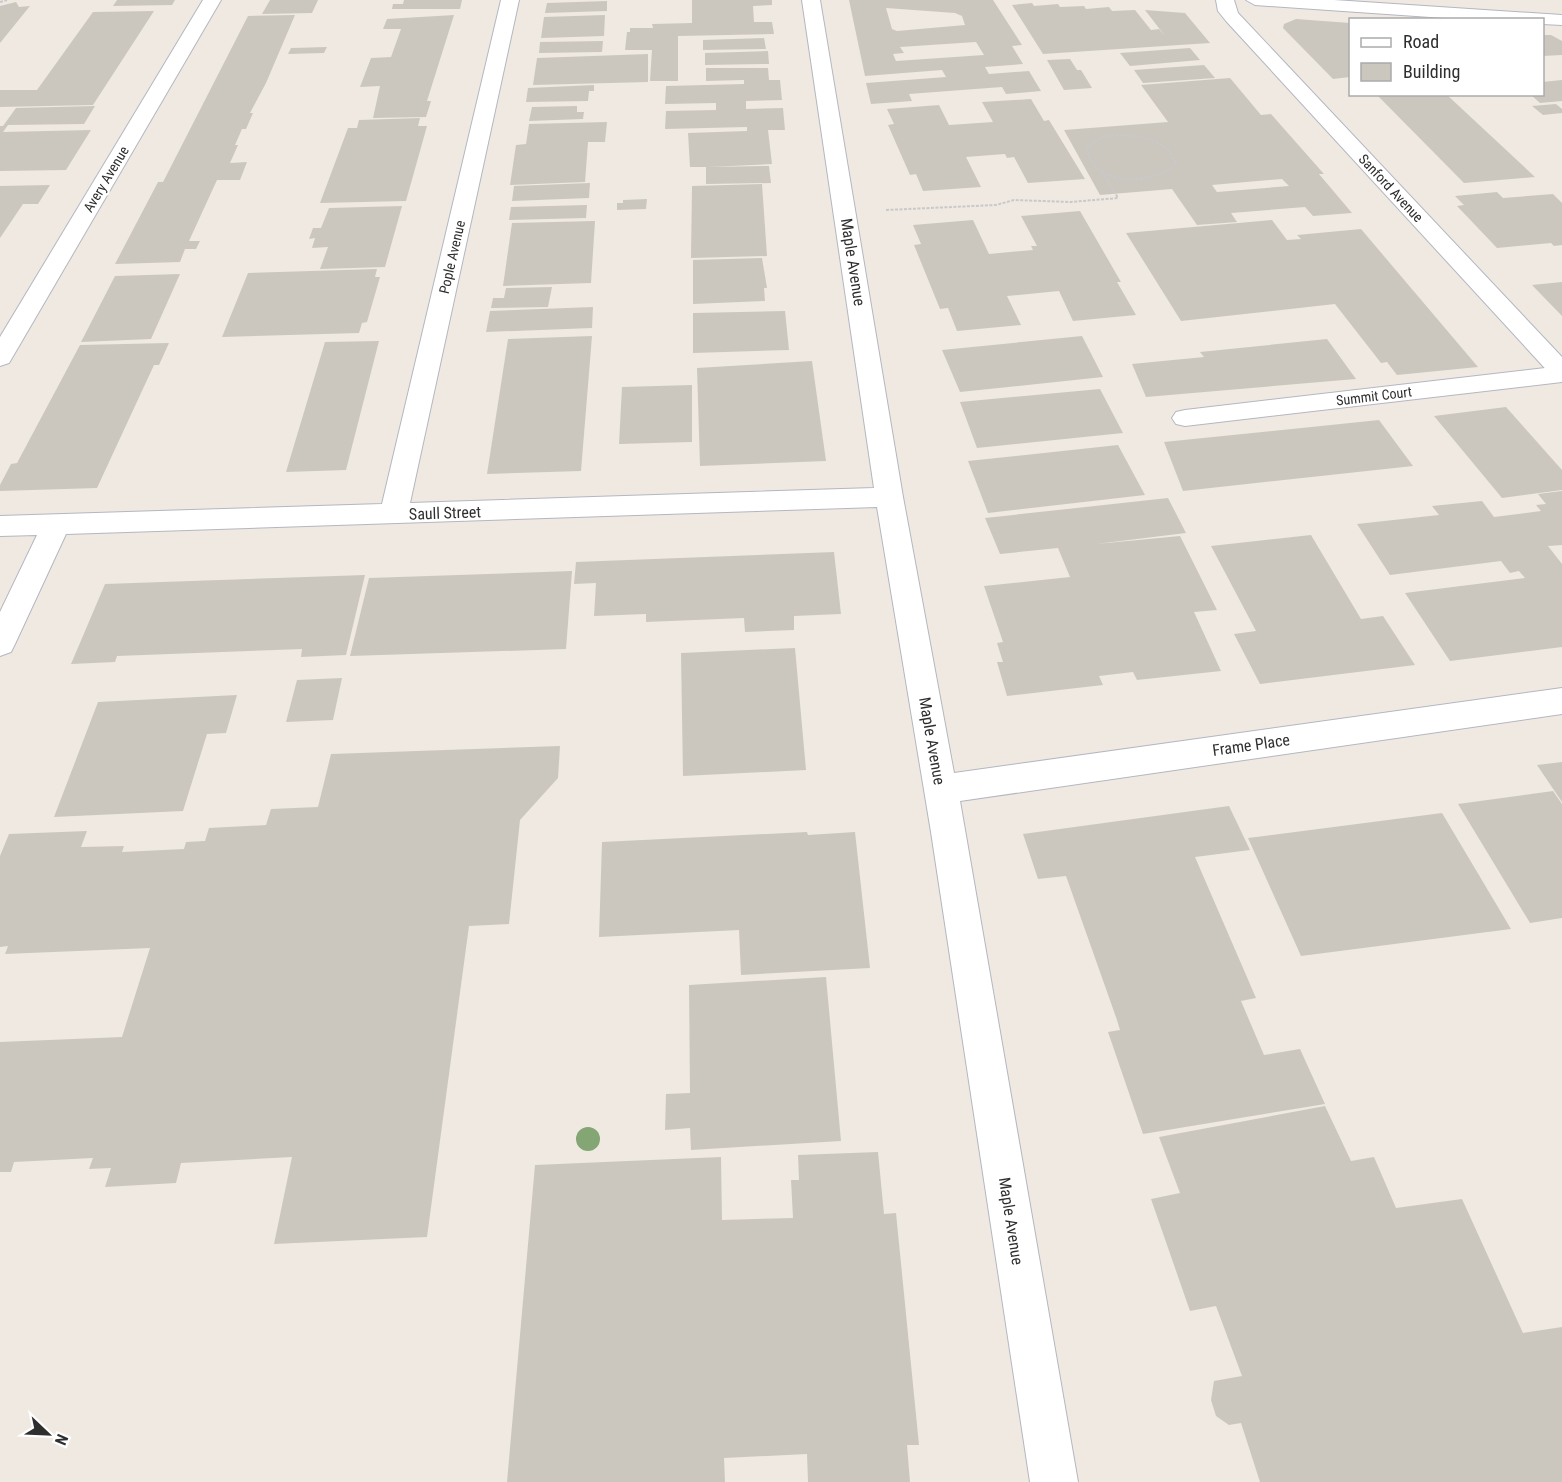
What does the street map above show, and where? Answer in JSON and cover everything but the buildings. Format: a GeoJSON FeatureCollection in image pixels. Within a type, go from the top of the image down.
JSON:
{"type":"FeatureCollection","features":[{"type":"Feature","properties":{"kind":"street","name":"Avery Avenue"},"geometry":{"type":"LineString","coordinates":[[0,358],[212,0]]}},
{"type":"Feature","properties":{"kind":"street","name":"Pople Avenue"},"geometry":{"type":"LineString","coordinates":[[394,514],[510,0]]}},
{"type":"Feature","properties":{"kind":"street","name":"Maple Avenue"},"geometry":{"type":"LineString","coordinates":[[811,0],[889,497],[940,789],[1054,1482]]}},
{"type":"Feature","properties":{"kind":"street","name":"Sanford Avenue"},"geometry":{"type":"LineString","coordinates":[[1225,0],[1227,11],[1232,17],[1562,373]]}},
{"type":"Feature","properties":{"kind":"street"},"geometry":{"type":"LineString","coordinates":[[1255,0],[1531,18]]}},
{"type":"Feature","properties":{"kind":"street"},"geometry":{"type":"LineString","coordinates":[[1544,19],[1562,20]]}},
{"type":"Feature","properties":{"kind":"street","name":"Summit Court"},"geometry":{"type":"LineString","coordinates":[[1185,418],[1562,373]]}},
{"type":"Feature","properties":{"kind":"street","name":"Saull Street"},"geometry":{"type":"LineString","coordinates":[[0,526],[889,497]]}},
{"type":"Feature","properties":{"kind":"street"},"geometry":{"type":"LineString","coordinates":[[0,644],[56,525]]}},
{"type":"Feature","properties":{"kind":"street","name":"Frame Place"},"geometry":{"type":"LineString","coordinates":[[940,789],[1562,701]]}},
{"type":"Feature","properties":{"kind":"path"},"geometry":{"type":"LineString","coordinates":[[0,2],[6,0]]}},
{"type":"Feature","properties":{"kind":"path"},"geometry":{"type":"LineString","coordinates":[[886,210],[996,205],[1014,200],[1071,202],[1118,198],[1102,171],[1088,162],[1086,154],[1087,147],[1103,137],[1116,135],[1146,138],[1159,142],[1169,149],[1176,164],[1164,175],[1151,179],[1122,178],[1102,171]]}}]}
